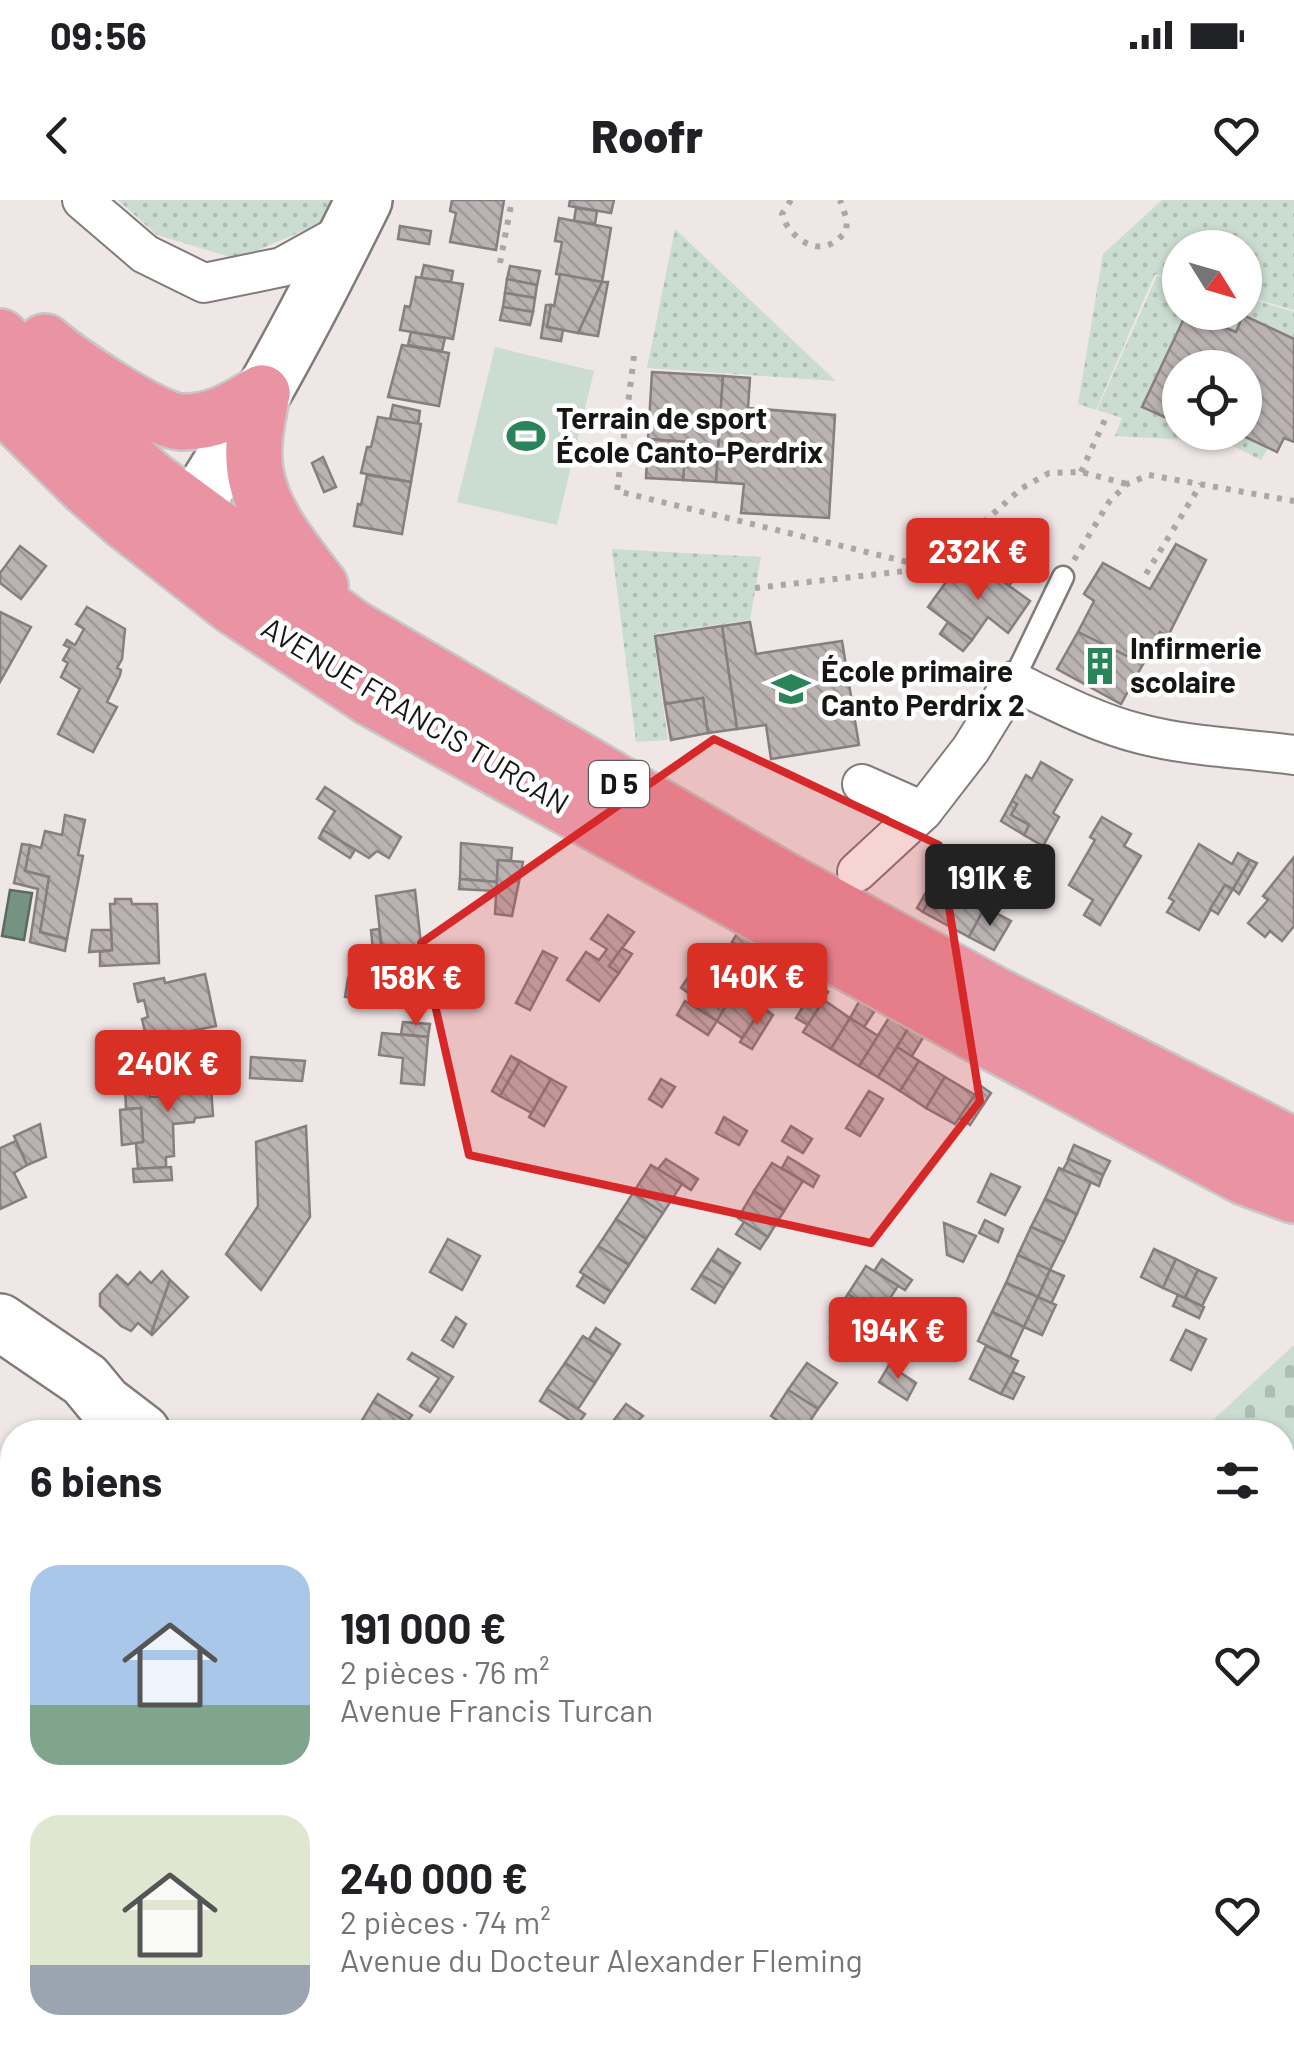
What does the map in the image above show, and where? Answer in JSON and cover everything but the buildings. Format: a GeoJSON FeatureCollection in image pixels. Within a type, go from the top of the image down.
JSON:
{"type":"FeatureCollection","features":[{"type":"Feature","properties":{"kind":"main road"},"geometry":{"type":"LineString","coordinates":[[0,304],[57,353],[103,384],[176,422],[204,421],[228,413],[262,393]]}},
{"type":"Feature","properties":{"kind":"main road","name":"AVENUE FRANCIS TURCAN"},"geometry":{"type":"LineString","coordinates":[[0,337],[119,450],[233,606],[371,698],[975,1033],[1245,1177],[1294,1195]]}},
{"type":"Feature","properties":{"kind":"main road"},"geometry":{"type":"LineString","coordinates":[[262,393],[254,430],[255,470],[266,506],[281,535],[353,628]]}},
{"type":"Feature","properties":{"kind":"main road","name":"AVENUE FRANCIS TURCAN"},"geometry":{"type":"LineString","coordinates":[[0,402],[86,487],[178,531],[353,628],[795,886],[997,996],[1294,1146]]}},
{"type":"Feature","properties":{"kind":"street"},"geometry":{"type":"LineString","coordinates":[[82,200],[145,254],[204,283],[282,267],[356,215]]}},
{"type":"Feature","properties":{"kind":"street"},"geometry":{"type":"LineString","coordinates":[[178,531],[308,314],[356,215]]}},
{"type":"Feature","properties":{"kind":"street"},"geometry":{"type":"LineString","coordinates":[[857,872],[922,810],[971,749],[1013,681],[1100,722],[1142,735],[1192,745],[1294,755]]}},
{"type":"Feature","properties":{"kind":"street"},"geometry":{"type":"LineString","coordinates":[[862,784],[922,810]]}},
{"type":"Feature","properties":{"kind":"street"},"geometry":{"type":"LineString","coordinates":[[0,1322],[85,1380],[123,1418]]}},
{"type":"Feature","properties":{"kind":"street"},"geometry":{"type":"LineString","coordinates":[[0,1358],[123,1418]]}},
{"type":"Feature","properties":{"kind":"lane"},"geometry":{"type":"LineString","coordinates":[[1013,681],[1063,577]]}},
{"type":"Feature","properties":{"kind":"path"},"geometry":{"type":"LineString","coordinates":[[500,263],[512,200]]}},
{"type":"Feature","properties":{"kind":"path"},"geometry":{"type":"LineString","coordinates":[[791,200],[782,214],[784,222],[799,238],[816,247],[830,245],[846,232],[847,220],[840,200]]}},
{"type":"Feature","properties":{"kind":"path"},"geometry":{"type":"LineString","coordinates":[[634,356],[617,490],[932,568]]}},
{"type":"Feature","properties":{"kind":"path"},"geometry":{"type":"LineString","coordinates":[[1081,472],[1108,414]]}},
{"type":"Feature","properties":{"kind":"path"},"geometry":{"type":"LineString","coordinates":[[755,588],[932,568],[1022,488],[1049,473],[1081,472],[1128,484]]}},
{"type":"Feature","properties":{"kind":"path"},"geometry":{"type":"LineString","coordinates":[[1063,577],[1109,502],[1128,484],[1148,476],[1294,501]]}},
{"type":"Feature","properties":{"kind":"path"},"geometry":{"type":"LineString","coordinates":[[1146,574],[1201,484]]}},
{"type":"Feature","properties":{"kind":"highlighted area"},"geometry":{"type":"Polygon","coordinates":[[[714,739],[939,845],[980,1101],[871,1243],[469,1155],[421,943],[714,739]]]}},
{"type":"Feature","properties":{"kind":"green space"},"geometry":{"type":"Polygon","coordinates":[[[118,200],[344,200],[333,218],[237,259],[157,235],[118,200]]]}},
{"type":"Feature","properties":{"kind":"green space"},"geometry":{"type":"Polygon","coordinates":[[[1162,200],[1294,200],[1294,310],[1262,301],[1262,230],[1162,230],[1162,276],[1155,274],[1096,410],[1078,404],[1103,254],[1162,200]]]}},
{"type":"Feature","properties":{"kind":"green space"},"geometry":{"type":"Polygon","coordinates":[[[675,229],[836,381],[647,368],[675,229]]]}},
{"type":"Feature","properties":{"kind":"green space"},"geometry":{"type":"Polygon","coordinates":[[[1157,276],[1162,277],[1162,330],[1177,330],[1168,350],[1162,350],[1162,362],[1141,407],[1162,417],[1162,439],[1115,436],[1122,418],[1097,410],[1157,276]]]}},
{"type":"Feature","properties":{"kind":"green space"},"geometry":{"type":"Polygon","coordinates":[[[1262,302],[1294,312],[1294,339],[1262,324],[1262,302]]]}},
{"type":"Feature","properties":{"kind":"green space","name":"Terrain de sport École Canto-Perdrix"},"geometry":{"type":"Polygon","coordinates":[[[495,347],[594,371],[557,525],[457,502],[495,347]]]}},
{"type":"Feature","properties":{"kind":"green space"},"geometry":{"type":"Polygon","coordinates":[[[1262,445],[1268,448],[1261,460],[1241,450],[1262,450],[1262,445]]]}},
{"type":"Feature","properties":{"kind":"green space"},"geometry":{"type":"Polygon","coordinates":[[[612,549],[761,557],[750,620],[653,634],[668,740],[636,742],[612,549]]]}},
{"type":"Feature","properties":{"kind":"green space"},"geometry":{"type":"Polygon","coordinates":[[[1294,1345],[1294,1420],[1213,1420],[1294,1345]]]}},
{"type":"Feature","properties":{"kind":"shaded area"},"geometry":{"type":"Polygon","coordinates":[[[10,890],[32,893],[24,940],[2,936],[10,890]]]}},
{"type":"Feature","properties":{"kind":"place","name":"Terrain de sport École Canto-Perdrix"},"geometry":{"type":"Point","coordinates":[526,436]}},
{"type":"Feature","properties":{"kind":"place","name":"Infirmerie scolaire"},"geometry":{"type":"Point","coordinates":[1100,666]}},
{"type":"Feature","properties":{"kind":"place","name":"École primaire Canto Perdrix 2"},"geometry":{"type":"Point","coordinates":[791,689]}}]}
